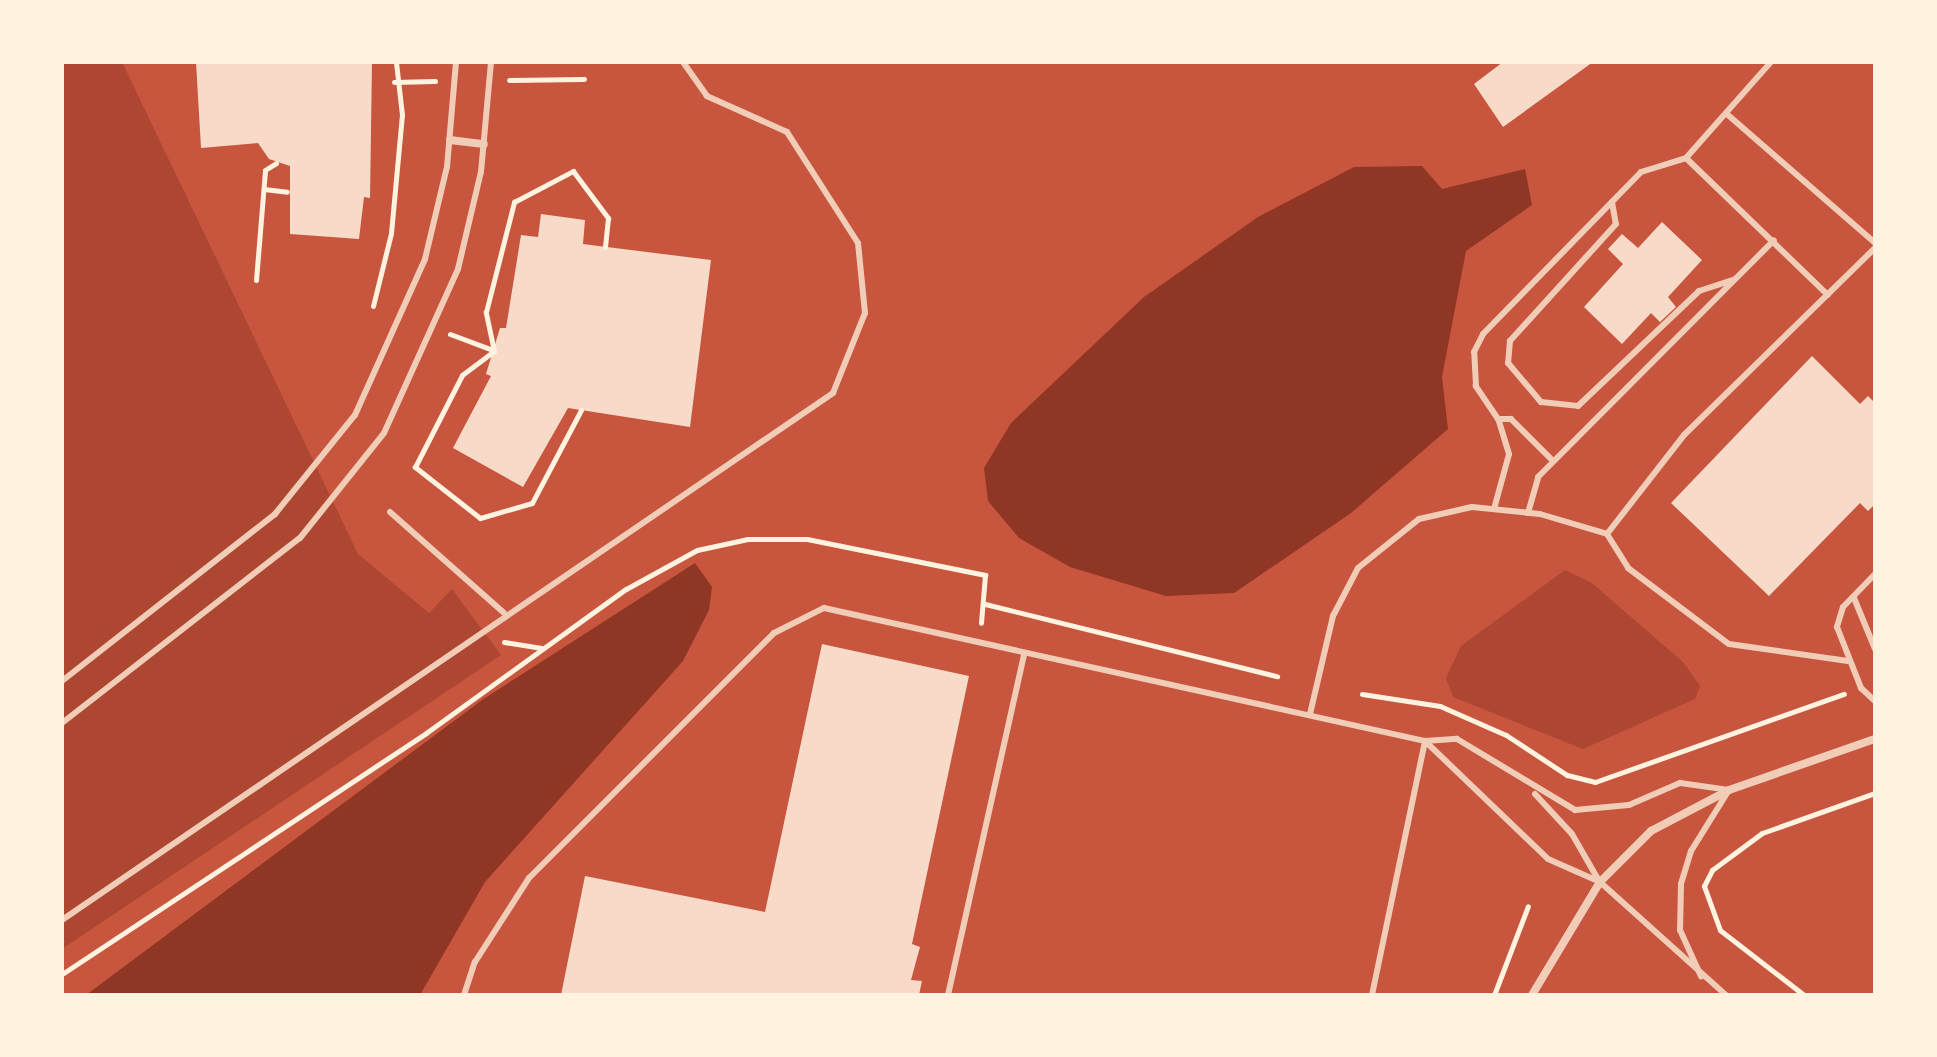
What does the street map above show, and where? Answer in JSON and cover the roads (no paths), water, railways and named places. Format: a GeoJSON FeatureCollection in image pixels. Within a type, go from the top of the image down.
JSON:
{"type":"FeatureCollection","features":[{"type":"Feature","properties":{"kind":"street"},"geometry":{"type":"LineString","coordinates":[[450,140],[484,144]]}},
{"type":"Feature","properties":{"kind":"street"},"geometry":{"type":"LineString","coordinates":[[1532,995],[1600,882],[1651,831],[1729,790],[1875,739]]}},
{"type":"Feature","properties":{"kind":"lane"},"geometry":{"type":"LineString","coordinates":[[62,681],[275,514],[355,415],[414,296],[450,140],[456,62]]}},
{"type":"Feature","properties":{"kind":"lane"},"geometry":{"type":"LineString","coordinates":[[62,723],[300,538],[384,433],[436,329],[458,269],[484,144],[491,62]]}},
{"type":"Feature","properties":{"kind":"lane"},"geometry":{"type":"LineString","coordinates":[[62,920],[504,613],[818,406],[843,376],[860,335],[865,291],[858,243],[806,157],[787,132],[707,96],[683,62]]}},
{"type":"Feature","properties":{"kind":"lane"},"geometry":{"type":"LineString","coordinates":[[1494,509],[1509,454],[1498,419],[1482,400],[1473,371],[1483,334],[1612,202],[1655,164],[1686,158],[1728,115],[1771,62]]}},
{"type":"Feature","properties":{"kind":"lane"},"geometry":{"type":"LineString","coordinates":[[1607,534],[1684,435],[1875,245],[1728,115]]}},
{"type":"Feature","properties":{"kind":"lane"},"geometry":{"type":"LineString","coordinates":[[1686,158],[1828,295]]}},
{"type":"Feature","properties":{"kind":"lane"},"geometry":{"type":"LineString","coordinates":[[1612,202],[1616,224],[1506,352],[1514,374],[1541,402],[1578,406],[1699,291],[1733,280]]}},
{"type":"Feature","properties":{"kind":"lane"},"geometry":{"type":"LineString","coordinates":[[1528,513],[1532,486],[1553,461],[1774,240]]}},
{"type":"Feature","properties":{"kind":"lane"},"geometry":{"type":"LineString","coordinates":[[1498,419],[1511,419],[1553,461]]}},
{"type":"Feature","properties":{"kind":"lane"},"geometry":{"type":"LineString","coordinates":[[1310,714],[1333,616],[1358,568],[1419,519],[1494,509],[1528,513],[1607,534],[1628,568],[1712,636],[1747,650],[1848,661]]}},
{"type":"Feature","properties":{"kind":"lane"},"geometry":{"type":"LineString","coordinates":[[390,512],[504,613]]}},
{"type":"Feature","properties":{"kind":"lane"},"geometry":{"type":"LineString","coordinates":[[1875,574],[1837,619],[1848,661],[1875,701]]}},
{"type":"Feature","properties":{"kind":"lane"},"geometry":{"type":"LineString","coordinates":[[1854,598],[1875,649]]}},
{"type":"Feature","properties":{"kind":"lane"},"geometry":{"type":"LineString","coordinates":[[464,995],[487,940],[529,878],[784,625],[834,609],[977,645],[1425,741],[1457,739],[1559,805],[1595,810],[1680,783],[1729,790],[1691,851],[1681,884],[1680,930],[1701,976]]}},
{"type":"Feature","properties":{"kind":"lane"},"geometry":{"type":"LineString","coordinates":[[948,995],[1024,654]]}},
{"type":"Feature","properties":{"kind":"lane"},"geometry":{"type":"LineString","coordinates":[[1425,741],[1548,859],[1600,882]]}},
{"type":"Feature","properties":{"kind":"lane"},"geometry":{"type":"LineString","coordinates":[[1372,995],[1425,741]]}},
{"type":"Feature","properties":{"kind":"lane"},"geometry":{"type":"LineString","coordinates":[[1528,785],[1572,834],[1600,882],[1701,976],[1726,995]]}}]}
